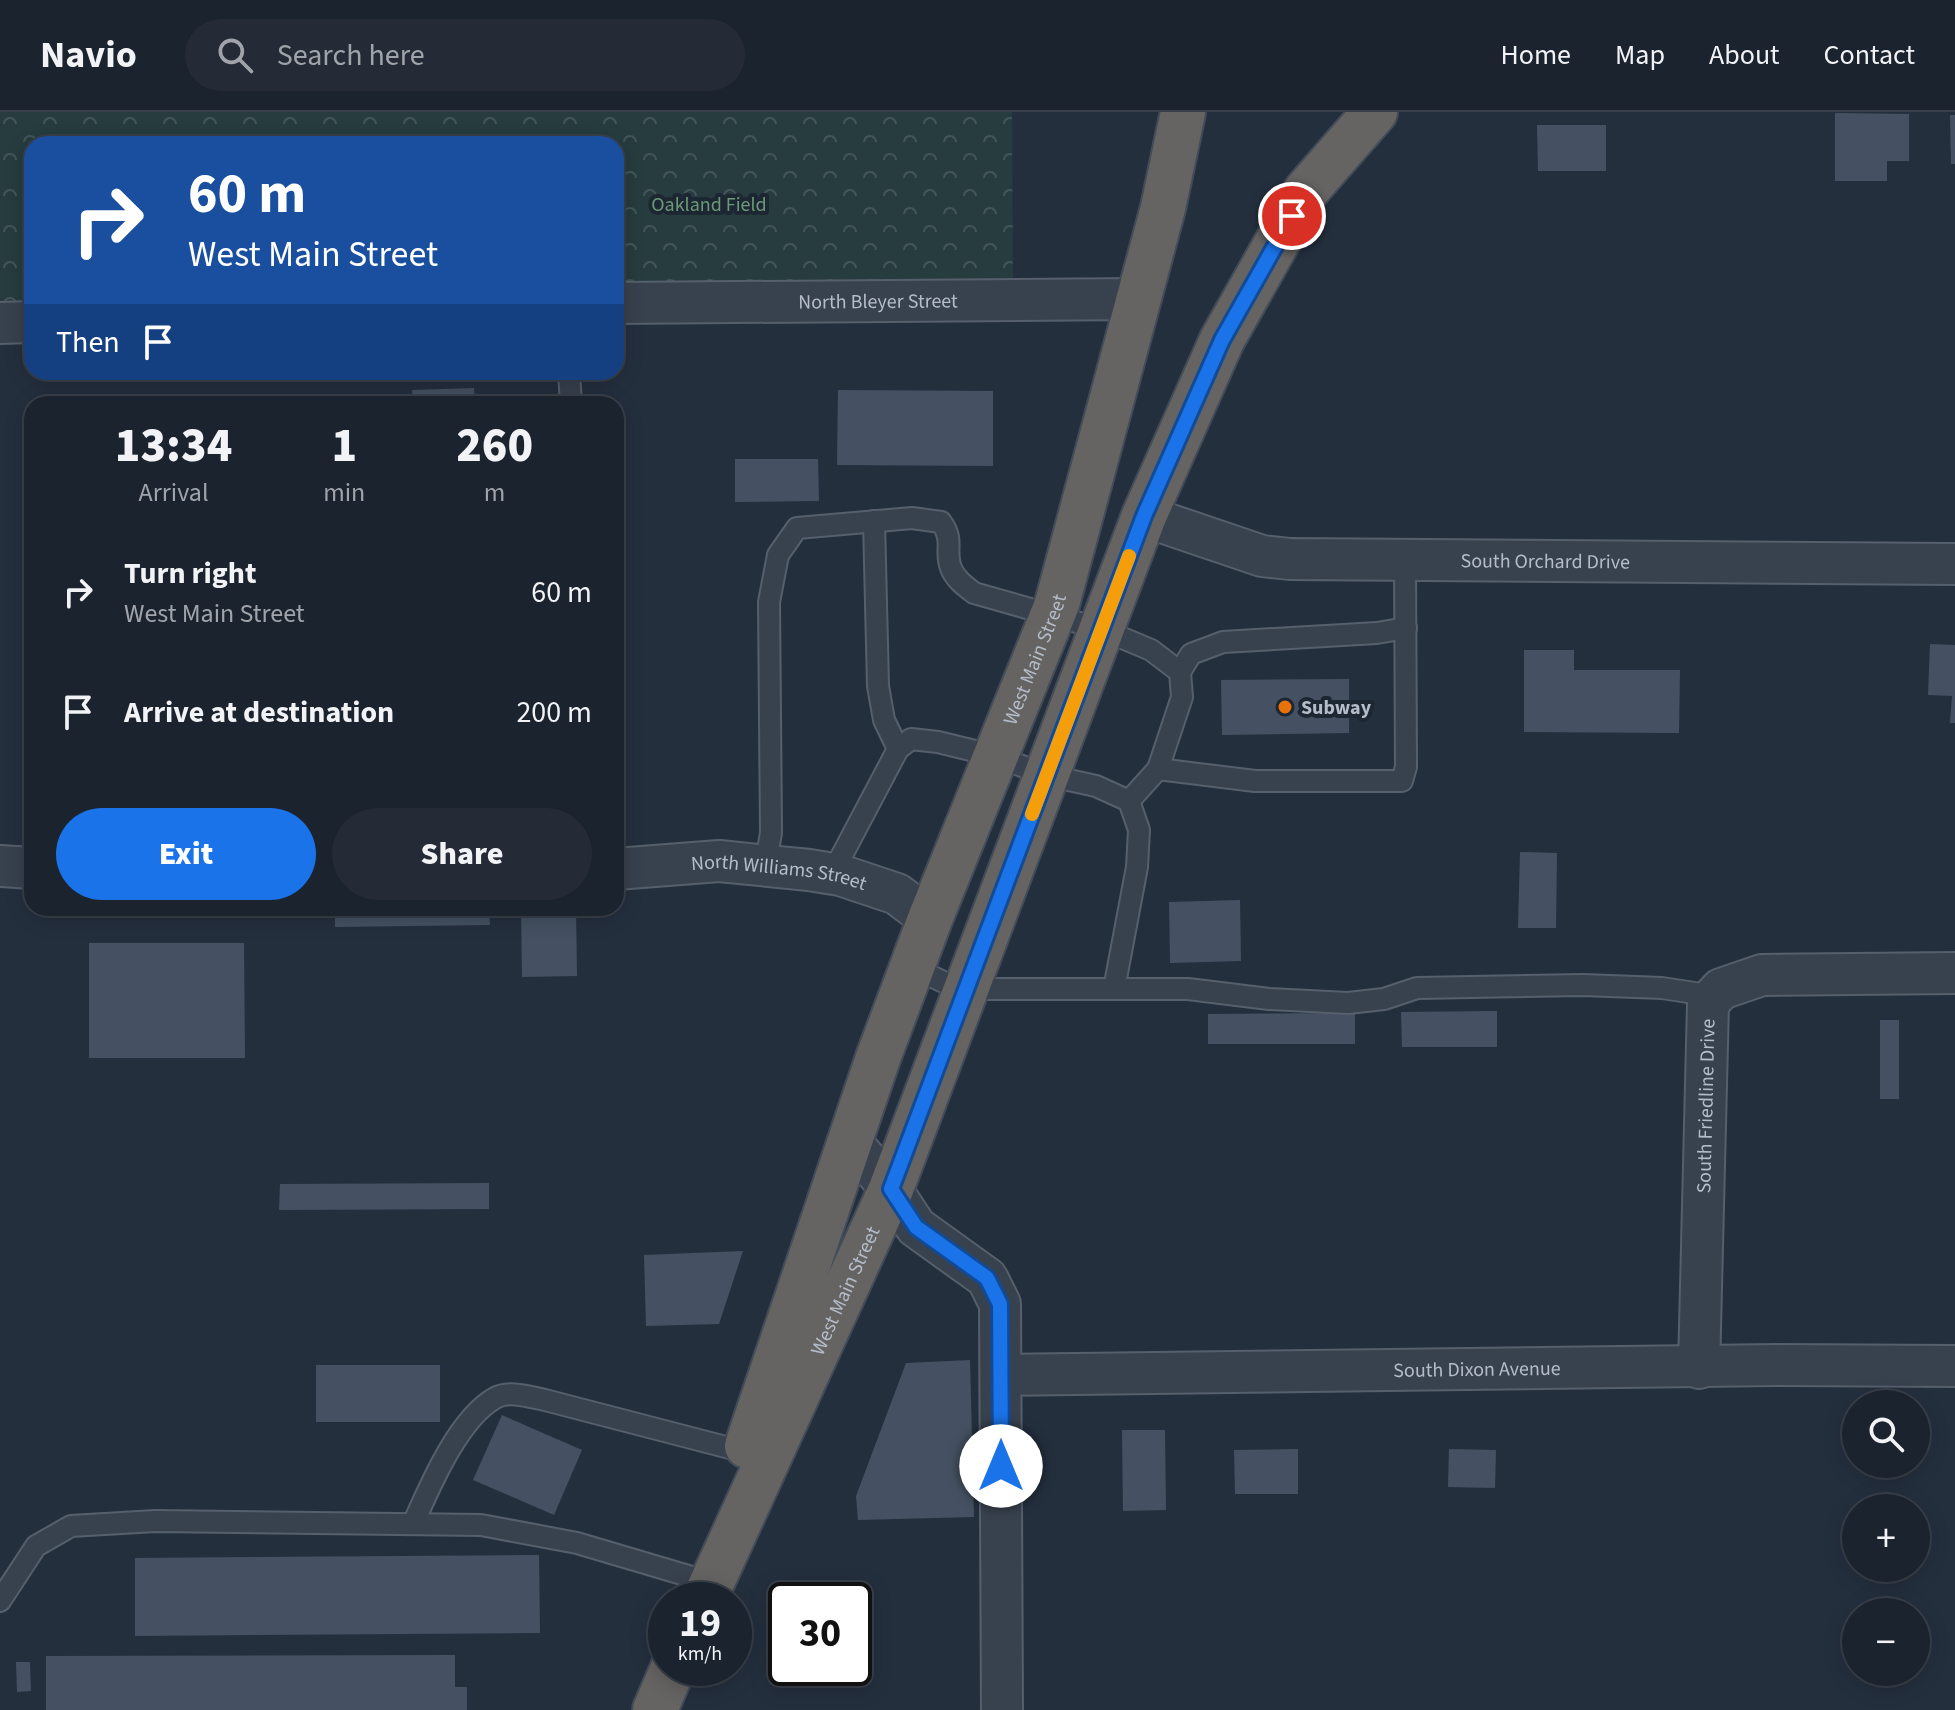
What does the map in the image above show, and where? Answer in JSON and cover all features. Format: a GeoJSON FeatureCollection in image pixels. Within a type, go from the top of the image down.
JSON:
{"type":"FeatureCollection","features":[{"type":"Feature","properties":{"kind":"highway","name":"West Main Street"},"geometry":{"type":"LineString","coordinates":[[704,1582],[850,1141],[912,967],[1052,616],[1163,208],[1183,112]]}},
{"type":"Feature","properties":{"kind":"highway","name":"West Main Street"},"geometry":{"type":"LineString","coordinates":[[705,1582],[891,1189],[1144,516],[1222,340],[1306,191],[1375,112]]}},
{"type":"Feature","properties":{"kind":"street","name":"North Bleyer Street"},"geometry":{"type":"LineString","coordinates":[[624,303],[1138,299]]}},
{"type":"Feature","properties":{"kind":"street"},"geometry":{"type":"LineString","coordinates":[[0,323],[24,322]]}},
{"type":"Feature","properties":{"kind":"street","name":"South Orchard Drive"},"geometry":{"type":"LineString","coordinates":[[1144,516],[1262,556],[1955,564]]}},
{"type":"Feature","properties":{"kind":"street","name":"North Williams Street"},"geometry":{"type":"LineString","coordinates":[[624,868],[719,861],[832,874],[897,894],[930,919]]}},
{"type":"Feature","properties":{"kind":"street"},"geometry":{"type":"LineString","coordinates":[[0,866],[24,868]]}},
{"type":"Feature","properties":{"kind":"street","name":"South Friedline Drive"},"geometry":{"type":"LineString","coordinates":[[1699,1368],[1708,1003],[1721,989],[1762,975],[1955,973]]}},
{"type":"Feature","properties":{"kind":"street"},"geometry":{"type":"LineString","coordinates":[[850,1141],[891,1189],[916,1227],[987,1278],[1000,1304],[1002,1710]]}},
{"type":"Feature","properties":{"kind":"street","name":"South Dixon Avenue"},"geometry":{"type":"LineString","coordinates":[[1001,1375],[1777,1365],[1955,1366]]}},
{"type":"Feature","properties":{"kind":"lane"},"geometry":{"type":"LineString","coordinates":[[761,865],[771,833],[769,602],[778,555],[797,528],[912,518],[941,522],[949,532],[949,565],[959,580],[974,593],[1101,629],[1151,650],[1180,672]]}},
{"type":"Feature","properties":{"kind":"lane"},"geometry":{"type":"LineString","coordinates":[[874,521],[878,686],[884,720],[898,749]]}},
{"type":"Feature","properties":{"kind":"lane"},"geometry":{"type":"LineString","coordinates":[[1158,769],[1255,781],[1402,781],[1406,767],[1405,560]]}},
{"type":"Feature","properties":{"kind":"lane"},"geometry":{"type":"LineString","coordinates":[[1129,801],[1158,769],[1182,697],[1180,672],[1191,654],[1223,642],[1377,633],[1406,628]]}},
{"type":"Feature","properties":{"kind":"lane"},"geometry":{"type":"LineString","coordinates":[[832,874],[898,749],[911,739],[938,742],[995,756],[1046,775],[1096,786],[1129,801],[1139,830],[1137,867],[1114,989]]}},
{"type":"Feature","properties":{"kind":"lane"},"geometry":{"type":"LineString","coordinates":[[912,967],[952,986],[966,989],[1202,990],[1269,999],[1348,1003],[1384,999],[1417,988],[1568,985],[1662,988],[1714,996]]}},
{"type":"Feature","properties":{"kind":"lane"},"geometry":{"type":"LineString","coordinates":[[413,1524],[445,1454],[477,1414],[497,1397],[517,1395],[545,1400],[745,1452]]}},
{"type":"Feature","properties":{"kind":"lane"},"geometry":{"type":"LineString","coordinates":[[0,1601],[36,1546],[71,1526],[155,1521],[481,1525],[577,1543],[673,1582]]}},
{"type":"Feature","properties":{"kind":"green space","name":"Oakland Field"},"geometry":{"type":"Polygon","coordinates":[[[0,112],[1012,112],[1013,288],[624,298],[624,136],[24,136],[24,313],[0,314],[0,112]]]}},
{"type":"Feature","properties":{"kind":"building"},"geometry":{"type":"Polygon","coordinates":[[[1835,113],[1909,114],[1909,161],[1887,161],[1887,181],[1835,181],[1835,113]]]}},
{"type":"Feature","properties":{"kind":"building"},"geometry":{"type":"Polygon","coordinates":[[[1950,115],[1955,115],[1955,164],[1951,164],[1950,115]]]}},
{"type":"Feature","properties":{"kind":"building"},"geometry":{"type":"Polygon","coordinates":[[[1537,125],[1606,125],[1606,171],[1538,171],[1537,125]]]}},
{"type":"Feature","properties":{"kind":"building"},"geometry":{"type":"Polygon","coordinates":[[[474,388],[474,396],[412,396],[412,390],[474,388]]]}},
{"type":"Feature","properties":{"kind":"building"},"geometry":{"type":"Polygon","coordinates":[[[838,390],[993,391],[993,466],[837,465],[838,390]]]}},
{"type":"Feature","properties":{"kind":"building"},"geometry":{"type":"Polygon","coordinates":[[[735,459],[818,459],[819,501],[735,502],[735,459]]]}},
{"type":"Feature","properties":{"kind":"building"},"geometry":{"type":"Polygon","coordinates":[[[1930,644],[1955,645],[1955,723],[1950,723],[1952,696],[1928,695],[1930,644]]]}},
{"type":"Feature","properties":{"kind":"building"},"geometry":{"type":"Polygon","coordinates":[[[1524,650],[1574,650],[1574,670],[1680,670],[1679,733],[1524,732],[1524,650]]]}},
{"type":"Feature","properties":{"kind":"building","name":"Subway"},"geometry":{"type":"Polygon","coordinates":[[[1349,679],[1349,733],[1222,735],[1221,680],[1349,679]]]}},
{"type":"Feature","properties":{"kind":"building"},"geometry":{"type":"Polygon","coordinates":[[[1520,852],[1557,853],[1556,928],[1518,928],[1520,852]]]}},
{"type":"Feature","properties":{"kind":"building"},"geometry":{"type":"Polygon","coordinates":[[[1240,900],[1241,961],[1170,963],[1169,902],[1240,900]]]}},
{"type":"Feature","properties":{"kind":"building"},"geometry":{"type":"Polygon","coordinates":[[[335,916],[489,916],[490,925],[335,927],[335,916]]]}},
{"type":"Feature","properties":{"kind":"building"},"geometry":{"type":"Polygon","coordinates":[[[521,916],[576,916],[577,976],[522,977],[521,916]]]}},
{"type":"Feature","properties":{"kind":"building"},"geometry":{"type":"Polygon","coordinates":[[[89,943],[244,943],[245,1058],[89,1058],[89,943]]]}},
{"type":"Feature","properties":{"kind":"building"},"geometry":{"type":"Polygon","coordinates":[[[1497,1011],[1497,1047],[1402,1047],[1401,1012],[1497,1011]]]}},
{"type":"Feature","properties":{"kind":"building"},"geometry":{"type":"Polygon","coordinates":[[[1355,1013],[1355,1044],[1208,1044],[1208,1014],[1355,1013]]]}},
{"type":"Feature","properties":{"kind":"building"},"geometry":{"type":"Polygon","coordinates":[[[1880,1020],[1899,1020],[1899,1099],[1880,1099],[1880,1020]]]}},
{"type":"Feature","properties":{"kind":"building"},"geometry":{"type":"Polygon","coordinates":[[[489,1183],[489,1209],[279,1210],[280,1184],[489,1183]]]}},
{"type":"Feature","properties":{"kind":"building"},"geometry":{"type":"Polygon","coordinates":[[[743,1251],[719,1324],[646,1326],[644,1255],[743,1251]]]}},
{"type":"Feature","properties":{"kind":"building"},"geometry":{"type":"Polygon","coordinates":[[[970,1360],[974,1517],[858,1520],[856,1496],[906,1363],[970,1360]]]}},
{"type":"Feature","properties":{"kind":"building"},"geometry":{"type":"Polygon","coordinates":[[[316,1365],[440,1365],[440,1422],[316,1422],[316,1365]]]}},
{"type":"Feature","properties":{"kind":"building"},"geometry":{"type":"Polygon","coordinates":[[[502,1415],[582,1450],[554,1515],[473,1480],[502,1415]]]}},
{"type":"Feature","properties":{"kind":"building"},"geometry":{"type":"Polygon","coordinates":[[[1122,1430],[1165,1430],[1166,1510],[1123,1511],[1122,1430]]]}},
{"type":"Feature","properties":{"kind":"building"},"geometry":{"type":"Polygon","coordinates":[[[1298,1449],[1298,1494],[1235,1494],[1234,1450],[1298,1449]]]}},
{"type":"Feature","properties":{"kind":"building"},"geometry":{"type":"Polygon","coordinates":[[[1449,1449],[1496,1450],[1495,1488],[1448,1487],[1449,1449]]]}},
{"type":"Feature","properties":{"kind":"building"},"geometry":{"type":"Polygon","coordinates":[[[539,1555],[540,1633],[135,1636],[135,1558],[539,1555]]]}},
{"type":"Feature","properties":{"kind":"building"},"geometry":{"type":"Polygon","coordinates":[[[455,1655],[455,1687],[467,1687],[467,1710],[46,1710],[46,1656],[455,1655]]]}},
{"type":"Feature","properties":{"kind":"building"},"geometry":{"type":"Polygon","coordinates":[[[16,1662],[30,1662],[31,1691],[17,1692],[16,1662]]]}},
{"type":"Feature","properties":{"kind":"slow traffic"},"geometry":{"type":"LineString","coordinates":[[1032,814],[1129,556]]}},
{"type":"Feature","properties":{"kind":"place","name":"Subway"},"geometry":{"type":"Point","coordinates":[1285,707]}},
{"type":"Feature","properties":{"kind":"route"},"geometry":{"type":"LineString","coordinates":[[1001,1466],[1000,1304],[987,1278],[916,1227],[891,1189],[1144,516],[1222,340],[1292,216]]}}]}
